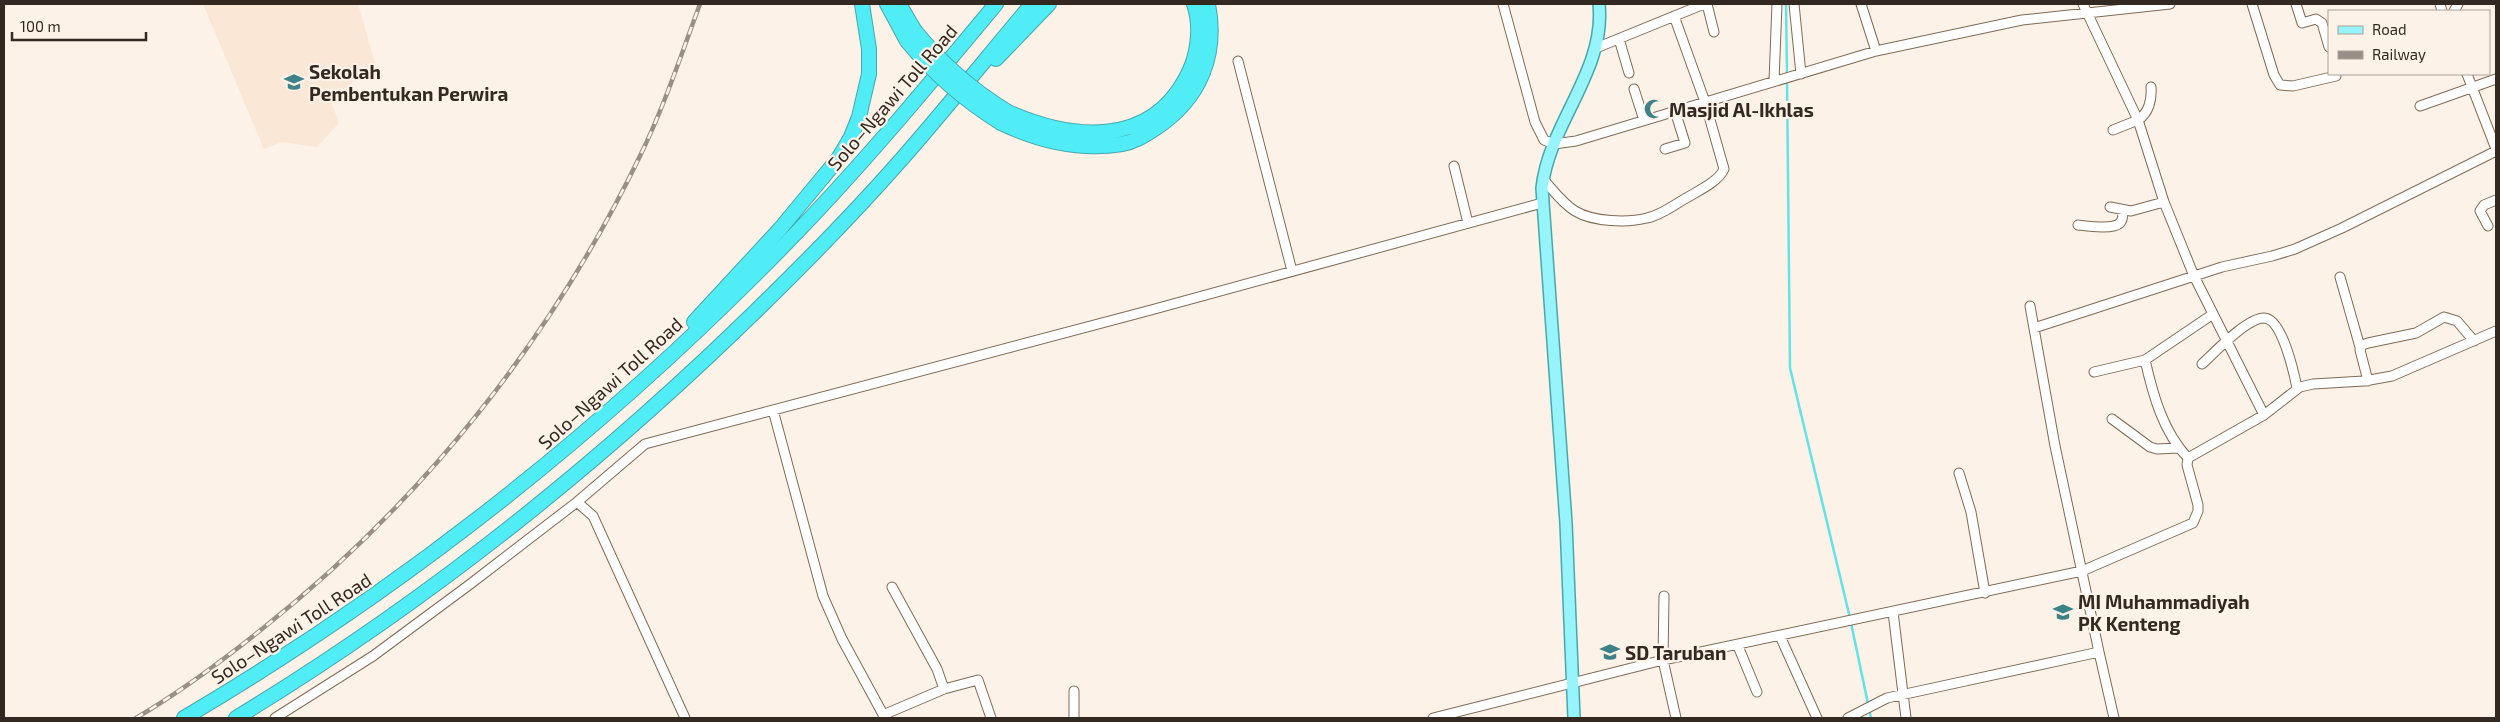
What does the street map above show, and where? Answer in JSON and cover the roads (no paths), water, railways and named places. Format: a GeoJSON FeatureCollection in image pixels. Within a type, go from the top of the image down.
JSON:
{"type":"FeatureCollection","features":[{"type":"Feature","properties":{"kind":"highway"},"geometry":{"type":"LineString","coordinates":[[628,394],[780,229],[838,159],[859,117],[869,74],[869,49],[862,4]]}},
{"type":"Feature","properties":{"kind":"highway"},"geometry":{"type":"LineString","coordinates":[[887,4],[911,36],[1023,133],[1079,146],[1124,144],[1140,138],[1170,118],[1187,102],[1198,84],[1211,40],[1208,4]]}},
{"type":"Feature","properties":{"kind":"highway"},"geometry":{"type":"LineString","coordinates":[[899,4],[911,36]]}},
{"type":"Feature","properties":{"kind":"highway","name":"Solo–Ngawi Toll Road"},"geometry":{"type":"LineString","coordinates":[[184,718],[283,659],[373,597],[522,485],[628,394],[733,297],[800,229],[880,142],[996,4]]}},
{"type":"Feature","properties":{"kind":"highway"},"geometry":{"type":"LineString","coordinates":[[900,162],[1032,4]]}},
{"type":"Feature","properties":{"kind":"highway"},"geometry":{"type":"LineString","coordinates":[[236,718],[372,631],[476,555],[610,446],[759,308],[820,248],[1049,4]]}},
{"type":"Feature","properties":{"kind":"highway"},"geometry":{"type":"LineString","coordinates":[[1004,118],[1090,133],[1120,131],[1147,119],[1174,98],[1191,69],[1197,46],[1198,19],[1194,4]]}},
{"type":"Feature","properties":{"kind":"main road"},"geometry":{"type":"LineString","coordinates":[[1574,718],[1574,681],[1566,523],[1542,203],[1543,179],[1554,144],[1596,48],[1600,28],[1599,4]]}},
{"type":"Feature","properties":{"kind":"street"},"geometry":{"type":"LineString","coordinates":[[1503,4],[1535,122],[1544,140],[1554,144],[1576,141],[1876,51],[2084,8],[2170,4]]}},
{"type":"Feature","properties":{"kind":"street"},"geometry":{"type":"LineString","coordinates":[[1596,48],[1706,4],[1714,32]]}},
{"type":"Feature","properties":{"kind":"street"},"geometry":{"type":"LineString","coordinates":[[1777,4],[1777,80]]}},
{"type":"Feature","properties":{"kind":"street"},"geometry":{"type":"LineString","coordinates":[[1794,4],[1801,74]]}},
{"type":"Feature","properties":{"kind":"street"},"geometry":{"type":"LineString","coordinates":[[1861,4],[1876,51]]}},
{"type":"Feature","properties":{"kind":"street"},"geometry":{"type":"LineString","coordinates":[[2252,4],[2274,75],[2280,84],[2290,87],[2335,75]]}},
{"type":"Feature","properties":{"kind":"street"},"geometry":{"type":"LineString","coordinates":[[2296,4],[2302,22],[2316,19],[2322,23],[2328,44]]}},
{"type":"Feature","properties":{"kind":"street"},"geometry":{"type":"LineString","coordinates":[[2084,8],[2138,120],[2164,202],[2194,276],[2264,415]]}},
{"type":"Feature","properties":{"kind":"street"},"geometry":{"type":"LineString","coordinates":[[1543,179],[1564,202],[1582,215],[1632,220],[1648,218],[1662,212],[1700,190],[1722,174],[1724,169],[1705,102],[1674,16]]}},
{"type":"Feature","properties":{"kind":"street"},"geometry":{"type":"LineString","coordinates":[[1619,39],[1629,73]]}},
{"type":"Feature","properties":{"kind":"street"},"geometry":{"type":"LineString","coordinates":[[1238,61],[1292,271]]}},
{"type":"Feature","properties":{"kind":"street"},"geometry":{"type":"LineString","coordinates":[[2034,328],[2194,276],[2296,249],[2342,228],[2496,150],[2466,75]]}},
{"type":"Feature","properties":{"kind":"street"},"geometry":{"type":"LineString","coordinates":[[2420,106],[2496,79]]}},
{"type":"Feature","properties":{"kind":"street"},"geometry":{"type":"LineString","coordinates":[[2113,130],[2138,120],[2144,115],[2151,101],[2151,87]]}},
{"type":"Feature","properties":{"kind":"street"},"geometry":{"type":"LineString","coordinates":[[1634,89],[1644,120]]}},
{"type":"Feature","properties":{"kind":"street"},"geometry":{"type":"LineString","coordinates":[[1665,149],[1685,144],[1675,110]]}},
{"type":"Feature","properties":{"kind":"street"},"geometry":{"type":"LineString","coordinates":[[1454,166],[1468,223]]}},
{"type":"Feature","properties":{"kind":"street"},"geometry":{"type":"LineString","coordinates":[[2488,226],[2480,210],[2484,205],[2496,200]]}},
{"type":"Feature","properties":{"kind":"street"},"geometry":{"type":"LineString","coordinates":[[2110,207],[2123,210],[2139,209],[2164,202]]}},
{"type":"Feature","properties":{"kind":"street"},"geometry":{"type":"LineString","coordinates":[[275,718],[373,656],[577,502],[644,444],[1542,203]]}},
{"type":"Feature","properties":{"kind":"street"},"geometry":{"type":"LineString","coordinates":[[2078,225],[2100,227],[2116,225],[2121,221],[2123,210]]}},
{"type":"Feature","properties":{"kind":"street"},"geometry":{"type":"LineString","coordinates":[[2340,277],[2368,381]]}},
{"type":"Feature","properties":{"kind":"street"},"geometry":{"type":"LineString","coordinates":[[2030,306],[2056,446],[2114,718]]}},
{"type":"Feature","properties":{"kind":"street"},"geometry":{"type":"LineString","coordinates":[[2094,372],[2145,360],[2213,314]]}},
{"type":"Feature","properties":{"kind":"street"},"geometry":{"type":"LineString","coordinates":[[2360,347],[2368,343],[2416,333],[2444,316],[2457,321],[2474,341]]}},
{"type":"Feature","properties":{"kind":"street"},"geometry":{"type":"LineString","coordinates":[[2202,364],[2228,341],[2256,320],[2262,318],[2272,321],[2288,352],[2297,388]]}},
{"type":"Feature","properties":{"kind":"street"},"geometry":{"type":"LineString","coordinates":[[2188,458],[2264,415],[2297,388],[2313,384],[2368,381],[2392,376],[2496,331]]}},
{"type":"Feature","properties":{"kind":"street"},"geometry":{"type":"LineString","coordinates":[[2145,360],[2154,399],[2178,448],[2188,458]]}},
{"type":"Feature","properties":{"kind":"street"},"geometry":{"type":"LineString","coordinates":[[773,410],[825,600],[842,639],[884,716],[944,689],[978,680],[991,718]]}},
{"type":"Feature","properties":{"kind":"street"},"geometry":{"type":"LineString","coordinates":[[2112,419],[2150,447],[2157,449],[2178,448]]}},
{"type":"Feature","properties":{"kind":"street"},"geometry":{"type":"LineString","coordinates":[[1433,718],[1663,660],[1738,646],[2082,571],[2193,523],[2198,511],[2198,505],[2187,465],[2188,458]]}},
{"type":"Feature","properties":{"kind":"street"},"geometry":{"type":"LineString","coordinates":[[1959,473],[1971,512],[1985,593]]}},
{"type":"Feature","properties":{"kind":"street"},"geometry":{"type":"LineString","coordinates":[[577,502],[590,511],[593,516],[685,718]]}},
{"type":"Feature","properties":{"kind":"street"},"geometry":{"type":"LineString","coordinates":[[892,587],[937,669],[944,689]]}},
{"type":"Feature","properties":{"kind":"street"},"geometry":{"type":"LineString","coordinates":[[1664,596],[1663,660],[1676,718]]}},
{"type":"Feature","properties":{"kind":"street"},"geometry":{"type":"LineString","coordinates":[[1893,612],[1906,718]]}},
{"type":"Feature","properties":{"kind":"street"},"geometry":{"type":"LineString","coordinates":[[1780,636],[1817,718]]}},
{"type":"Feature","properties":{"kind":"street"},"geometry":{"type":"LineString","coordinates":[[1738,646],[1757,692]]}},
{"type":"Feature","properties":{"kind":"street"},"geometry":{"type":"LineString","coordinates":[[1848,718],[1887,698],[2099,652]]}},
{"type":"Feature","properties":{"kind":"street"},"geometry":{"type":"LineString","coordinates":[[1074,691],[1074,718]]}},
{"type":"Feature","properties":{"kind":"waterway"},"geometry":{"type":"LineString","coordinates":[[1786,4],[1787,75]]}},
{"type":"Feature","properties":{"kind":"waterway"},"geometry":{"type":"LineString","coordinates":[[1787,80],[1790,368],[1850,618]]}},
{"type":"Feature","properties":{"kind":"waterway"},"geometry":{"type":"LineString","coordinates":[[1851,623],[1871,718]]}},
{"type":"Feature","properties":{"kind":"railway"},"geometry":{"type":"LineString","coordinates":[[136,718],[169,698],[216,664],[321,580],[376,527],[428,472],[478,414],[566,290],[605,224],[657,119],[700,4]]}},
{"type":"Feature","properties":{"kind":"place","name":"Sekolah Pembentukan Perwira"},"geometry":{"type":"Point","coordinates":[294,82]}},
{"type":"Feature","properties":{"kind":"place","name":"Masjid Al-Ikhlas"},"geometry":{"type":"Point","coordinates":[1654,109]}},
{"type":"Feature","properties":{"kind":"place","name":"MI Muhammadiyah PK Kenteng"},"geometry":{"type":"Point","coordinates":[2063,612]}},
{"type":"Feature","properties":{"kind":"place","name":"SD Taruban"},"geometry":{"type":"Point","coordinates":[1610,652]}}]}
